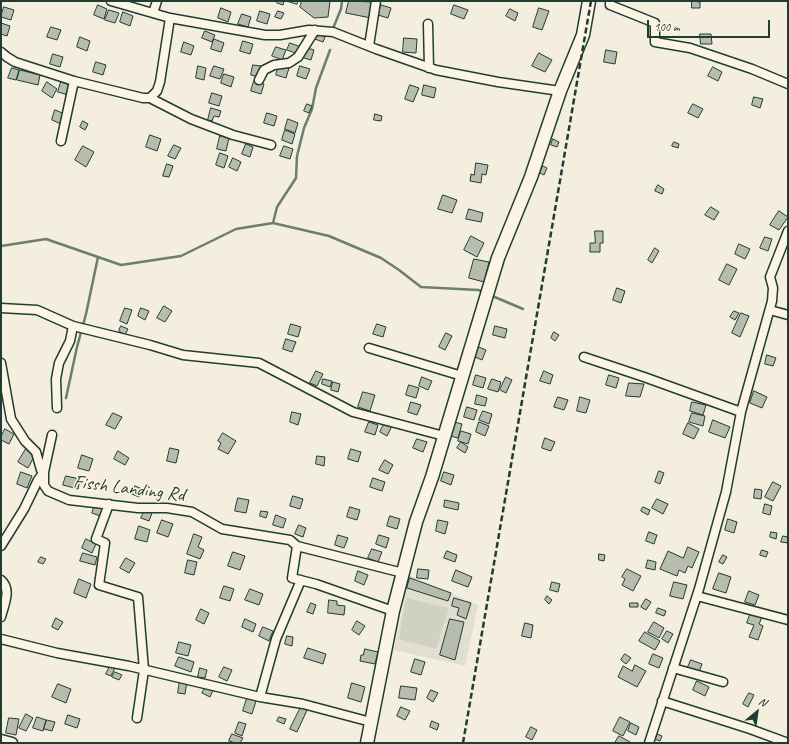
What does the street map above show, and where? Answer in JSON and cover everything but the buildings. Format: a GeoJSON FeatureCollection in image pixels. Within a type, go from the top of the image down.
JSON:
{"type":"FeatureCollection","features":[{"type":"Feature","properties":{"kind":"main road"},"geometry":{"type":"LineString","coordinates":[[367,743],[393,612],[416,522],[432,477],[498,258],[531,177],[560,90],[583,35],[590,1]]}},
{"type":"Feature","properties":{"kind":"street"},"geometry":{"type":"LineString","coordinates":[[112,1],[170,18],[265,35],[280,35],[315,30],[333,32],[430,68],[498,82],[560,90]]}},
{"type":"Feature","properties":{"kind":"street"},"geometry":{"type":"LineString","coordinates":[[154,13],[157,1]]}},
{"type":"Feature","properties":{"kind":"street"},"geometry":{"type":"LineString","coordinates":[[369,46],[376,1]]}},
{"type":"Feature","properties":{"kind":"street"},"geometry":{"type":"LineString","coordinates":[[610,1],[610,5],[655,23],[655,42],[690,48],[752,69],[788,84]]}},
{"type":"Feature","properties":{"kind":"street"},"geometry":{"type":"LineString","coordinates":[[150,98],[156,91],[160,82],[170,18]]}},
{"type":"Feature","properties":{"kind":"street"},"geometry":{"type":"LineString","coordinates":[[428,24],[430,68]]}},
{"type":"Feature","properties":{"kind":"street"},"geometry":{"type":"LineString","coordinates":[[259,80],[264,70],[274,65],[290,63],[298,56],[315,30]]}},
{"type":"Feature","properties":{"kind":"street"},"geometry":{"type":"LineString","coordinates":[[1,52],[7,58],[15,62],[74,81],[143,98],[150,98],[185,116],[232,135],[271,145]]}},
{"type":"Feature","properties":{"kind":"street"},"geometry":{"type":"LineString","coordinates":[[61,141],[74,81]]}},
{"type":"Feature","properties":{"kind":"street"},"geometry":{"type":"LineString","coordinates":[[649,743],[697,596],[726,492],[741,412],[770,310],[774,288],[770,277],[788,231]]}},
{"type":"Feature","properties":{"kind":"street"},"geometry":{"type":"LineString","coordinates":[[1,308],[37,310],[73,326],[150,345],[183,355],[259,363],[353,412],[444,436]]}},
{"type":"Feature","properties":{"kind":"street"},"geometry":{"type":"LineString","coordinates":[[770,310],[788,315]]}},
{"type":"Feature","properties":{"kind":"street"},"geometry":{"type":"LineString","coordinates":[[57,408],[56,379],[59,363],[70,340],[73,326]]}},
{"type":"Feature","properties":{"kind":"street"},"geometry":{"type":"LineString","coordinates":[[369,348],[462,376]]}},
{"type":"Feature","properties":{"kind":"street"},"geometry":{"type":"LineString","coordinates":[[584,358],[644,377],[741,412]]}},
{"type":"Feature","properties":{"kind":"street","name":"Fissh Landing Rd"},"geometry":{"type":"LineString","coordinates":[[1,364],[11,419],[25,441],[36,452],[41,470],[44,472],[44,486],[48,491],[69,500],[138,508],[167,508],[192,512],[222,529],[287,539],[293,541],[297,546],[403,573]]}},
{"type":"Feature","properties":{"kind":"street"},"geometry":{"type":"LineString","coordinates":[[1,546],[24,509],[38,480],[44,472],[52,435]]}},
{"type":"Feature","properties":{"kind":"street"},"geometry":{"type":"LineString","coordinates":[[109,504],[96,539],[105,543],[99,584],[138,597],[144,670],[136,718]]}},
{"type":"Feature","properties":{"kind":"street"},"geometry":{"type":"LineString","coordinates":[[297,546],[292,578],[393,612]]}},
{"type":"Feature","properties":{"kind":"street"},"geometry":{"type":"LineString","coordinates":[[1,580],[5,583],[7,588],[1,617]]}},
{"type":"Feature","properties":{"kind":"street"},"geometry":{"type":"LineString","coordinates":[[260,696],[276,639],[301,580]]}},
{"type":"Feature","properties":{"kind":"street"},"geometry":{"type":"LineString","coordinates":[[697,596],[788,620]]}},
{"type":"Feature","properties":{"kind":"street"},"geometry":{"type":"LineString","coordinates":[[1,640],[56,653],[303,704],[371,722]]}},
{"type":"Feature","properties":{"kind":"street"},"geometry":{"type":"LineString","coordinates":[[673,668],[723,682]]}},
{"type":"Feature","properties":{"kind":"street"},"geometry":{"type":"LineString","coordinates":[[662,701],[750,729],[788,743]]}},
{"type":"Feature","properties":{"kind":"shaded area"},"geometry":{"type":"Polygon","coordinates":[[[409,575],[478,605],[465,666],[394,650],[409,575]]]}},
{"type":"Feature","properties":{"kind":"shaded area"},"geometry":{"type":"Polygon","coordinates":[[[406,598],[449,608],[436,649],[399,639],[406,598]]]}},
{"type":"Feature","properties":{"kind":"waterway"},"geometry":{"type":"LineString","coordinates":[[334,26],[341,9],[342,1]]}},
{"type":"Feature","properties":{"kind":"waterway"},"geometry":{"type":"LineString","coordinates":[[273,223],[277,207],[296,178],[297,156],[304,128],[312,109],[316,88],[330,50]]}},
{"type":"Feature","properties":{"kind":"waterway"},"geometry":{"type":"LineString","coordinates":[[1,246],[46,239],[121,265],[181,256],[236,229],[273,223],[329,236],[381,258],[421,287],[478,290],[484,292]]}},
{"type":"Feature","properties":{"kind":"waterway"},"geometry":{"type":"LineString","coordinates":[[66,398],[98,257]]}},
{"type":"Feature","properties":{"kind":"waterway"},"geometry":{"type":"LineString","coordinates":[[490,295],[523,309]]}},
{"type":"Feature","properties":{"kind":"railway"},"geometry":{"type":"LineString","coordinates":[[463,743],[591,1]]}}]}
